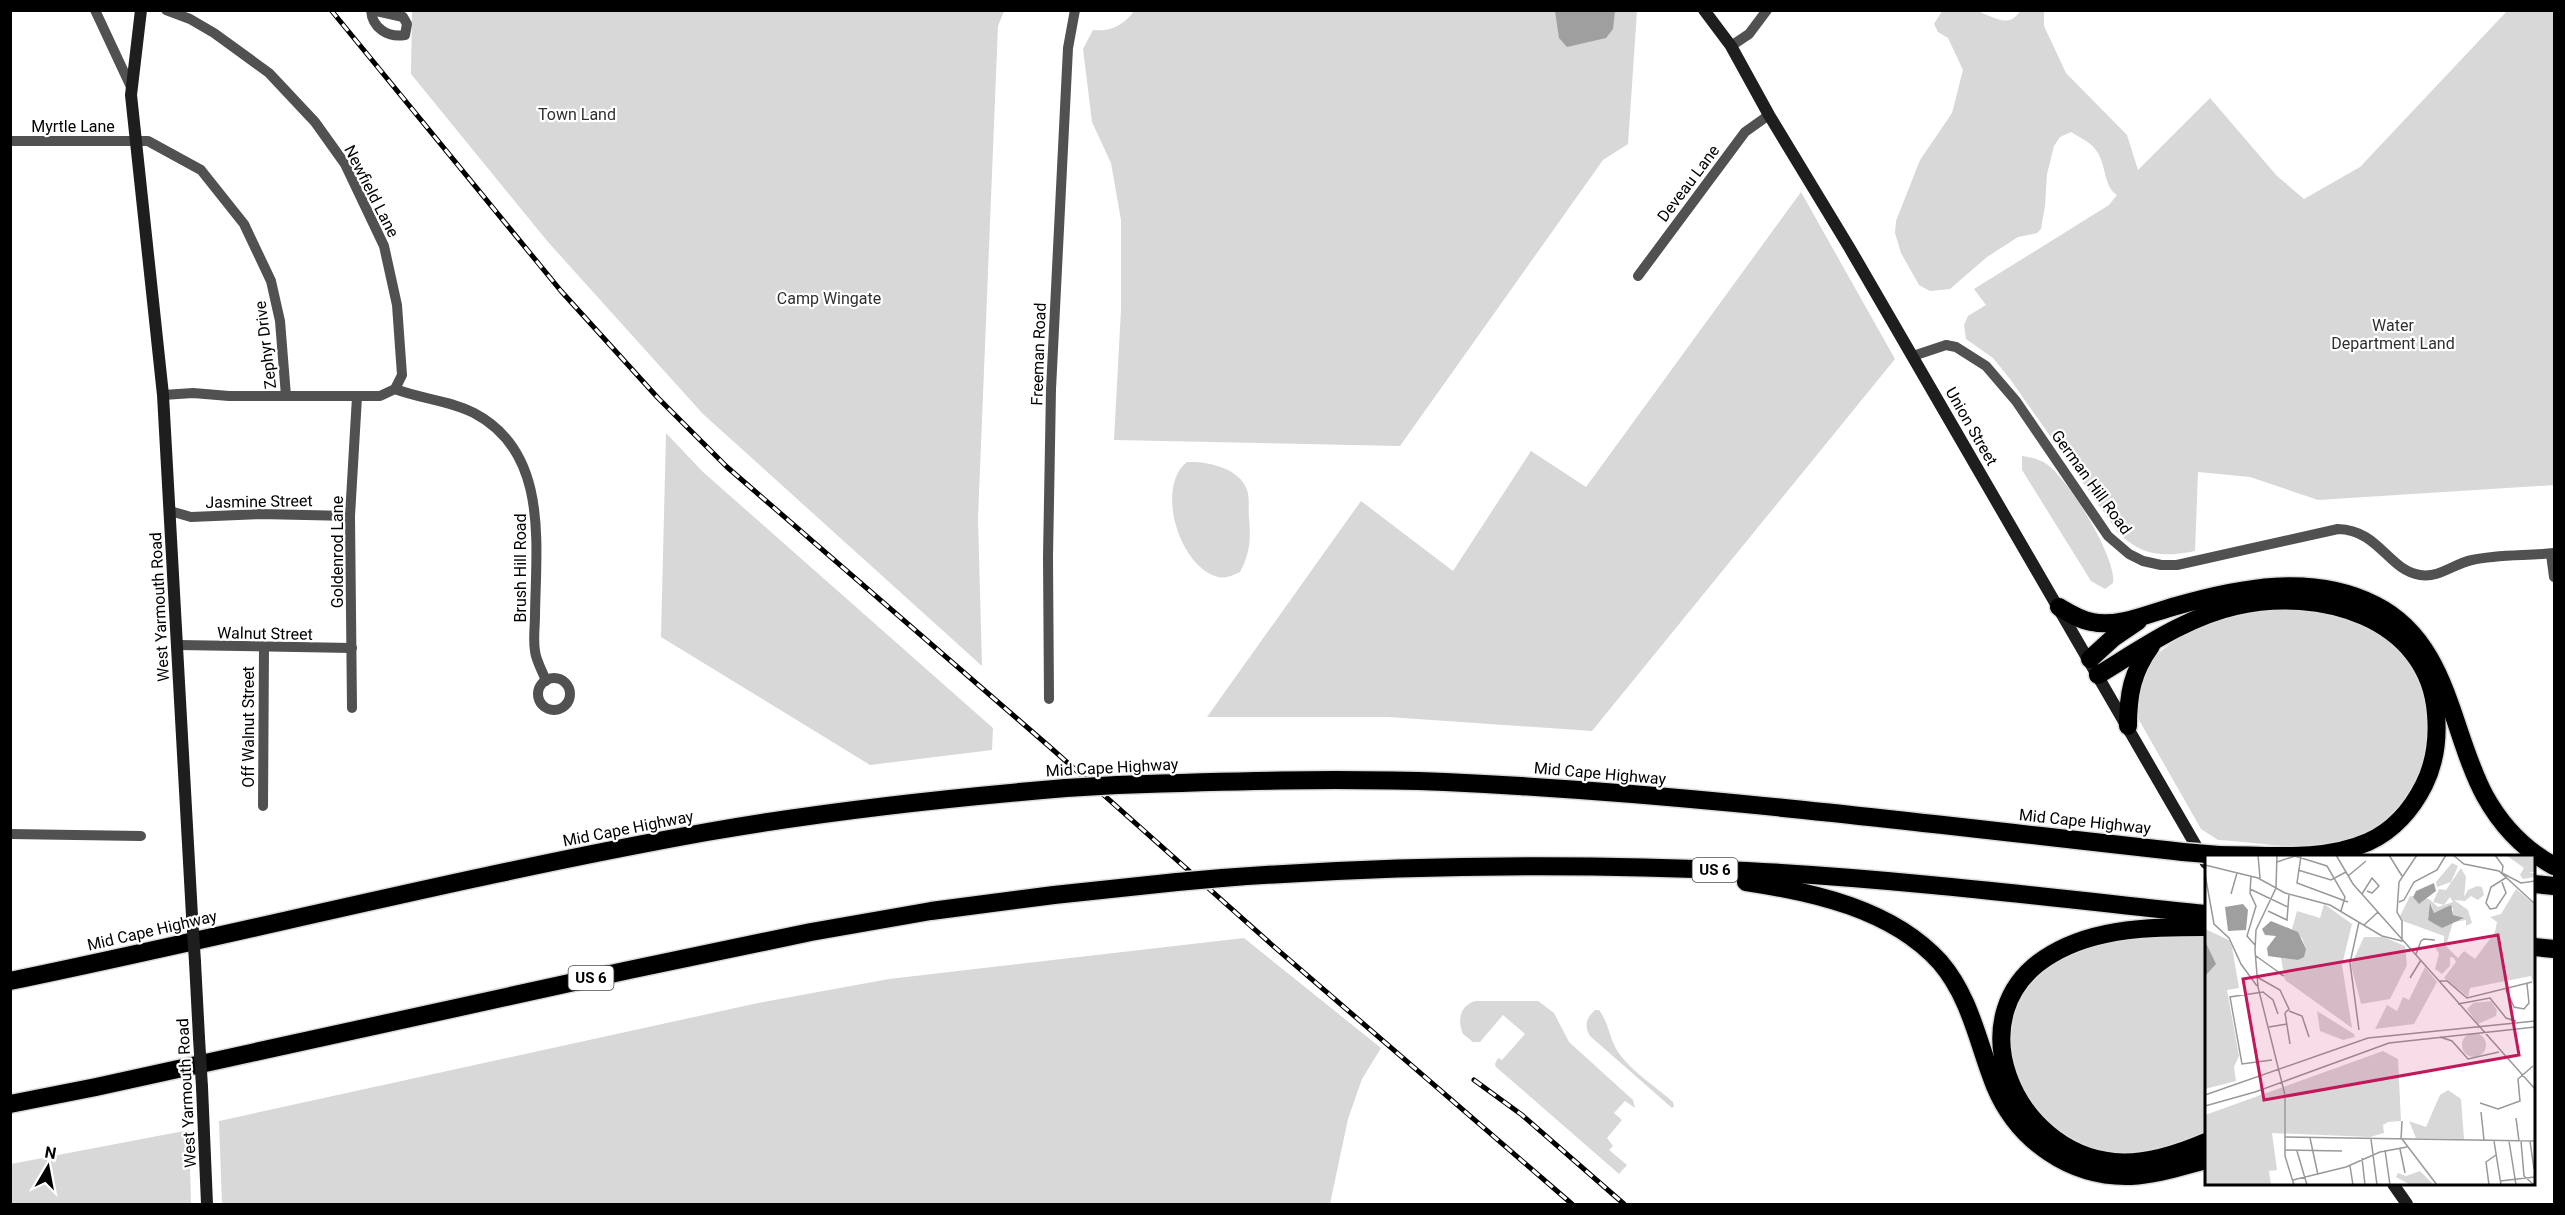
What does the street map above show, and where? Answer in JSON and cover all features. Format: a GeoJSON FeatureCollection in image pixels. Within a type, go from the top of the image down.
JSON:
{"type":"FeatureCollection","features":[{"type":"Feature","properties":{"kind":"highway"},"geometry":{"type":"LineString","coordinates":[[2059,607],[2085,620],[2099,623],[2147,615],[2226,594],[2278,586],[2310,587],[2339,592],[2378,606],[2408,629],[2431,658],[2491,806],[2522,844],[2554,866]]}},
{"type":"Feature","properties":{"kind":"highway","name":"Mid Cape Highway"},"geometry":{"type":"LineString","coordinates":[[2094,667],[2154,642],[2201,617],[2235,606],[2290,600],[2325,603],[2360,613],[2398,638],[2417,660],[2433,696],[2437,737],[2427,779],[2412,805],[2392,827],[2368,842],[2341,850],[2294,855]]}},
{"type":"Feature","properties":{"kind":"highway"},"geometry":{"type":"LineString","coordinates":[[2094,667],[2119,634],[2147,615]]}},
{"type":"Feature","properties":{"kind":"highway"},"geometry":{"type":"LineString","coordinates":[[2128,726],[2131,683],[2142,658],[2154,642]]}},
{"type":"Feature","properties":{"kind":"highway","name":"Mid Cape Highway"},"geometry":{"type":"LineString","coordinates":[[10,981],[579,857],[709,832],[880,807],[1117,785],[1317,780],[1512,786],[1646,796],[2182,852],[2205,857]]}},
{"type":"Feature","properties":{"kind":"highway","name":"US 6"},"geometry":{"type":"LineString","coordinates":[[10,1104],[750,944],[931,911],[1054,895],[1222,878],[1320,871],[1441,867],[1688,869],[1872,880],[2205,914]]}},
{"type":"Feature","properties":{"kind":"highway"},"geometry":{"type":"LineString","coordinates":[[1688,869],[1797,891],[1847,905],[1881,919],[1920,944],[1940,963],[1963,996],[1995,1086],[2009,1112],[2038,1145],[2059,1160],[2092,1172],[2118,1176],[2156,1173],[2205,1160]]}},
{"type":"Feature","properties":{"kind":"highway"},"geometry":{"type":"LineString","coordinates":[[2535,884],[2554,886]]}},
{"type":"Feature","properties":{"kind":"highway"},"geometry":{"type":"LineString","coordinates":[[2205,927],[2110,933],[2076,942],[2049,955],[2029,973],[2013,994],[2005,1017],[2001,1042],[2008,1080],[2023,1108],[2041,1129],[2076,1152],[2107,1161],[2136,1162],[2161,1157],[2205,1142]]}},
{"type":"Feature","properties":{"kind":"highway"},"geometry":{"type":"LineString","coordinates":[[2535,947],[2554,949]]}},
{"type":"Feature","properties":{"kind":"main road","name":"West Yarmouth Road"},"geometry":{"type":"LineString","coordinates":[[141,10],[131,87],[163,395],[207,1204]]}},
{"type":"Feature","properties":{"kind":"main road","name":"Union Street"},"geometry":{"type":"LineString","coordinates":[[1704,10],[1731,46],[1769,115],[1913,356],[2128,726],[2213,855]]}},
{"type":"Feature","properties":{"kind":"main road"},"geometry":{"type":"LineString","coordinates":[[2394,1185],[2407,1204]]}},
{"type":"Feature","properties":{"kind":"street"},"geometry":{"type":"LineString","coordinates":[[95,10],[131,87]]}},
{"type":"Feature","properties":{"kind":"street","name":"Newfield Lane"},"geometry":{"type":"LineString","coordinates":[[166,10],[190,19],[242,52],[269,73],[315,122],[345,164],[384,246],[388,260],[397,305],[403,368],[400,382],[395,389]]}},
{"type":"Feature","properties":{"kind":"street","name":"Freeman Road"},"geometry":{"type":"LineString","coordinates":[[1049,699],[1048,557],[1051,389],[1068,48],[1075,10]]}},
{"type":"Feature","properties":{"kind":"street"},"geometry":{"type":"LineString","coordinates":[[1731,46],[1749,34],[1767,10]]}},
{"type":"Feature","properties":{"kind":"street","name":"Deveau Lane"},"geometry":{"type":"LineString","coordinates":[[1638,276],[1745,132],[1769,115]]}},
{"type":"Feature","properties":{"kind":"street","name":"Myrtle Lane"},"geometry":{"type":"LineString","coordinates":[[10,141],[135,141]]}},
{"type":"Feature","properties":{"kind":"street","name":"Zephyr Drive"},"geometry":{"type":"LineString","coordinates":[[135,141],[156,143],[201,170],[244,224],[262,258],[277,302],[286,396]]}},
{"type":"Feature","properties":{"kind":"street","name":"German Hill Road"},"geometry":{"type":"LineString","coordinates":[[1913,356],[1946,345],[1963,351],[1986,366],[2016,401],[2108,536],[2129,554],[2142,561],[2161,566],[2177,565],[2324,531],[2349,529],[2368,538],[2409,573],[2433,576],[2473,560],[2553,553]]}},
{"type":"Feature","properties":{"kind":"street"},"geometry":{"type":"LineString","coordinates":[[163,395],[193,393],[229,396],[357,397],[380,396],[395,389]]}},
{"type":"Feature","properties":{"kind":"street","name":"Brush Hill Road"},"geometry":{"type":"LineString","coordinates":[[395,389],[444,402],[475,414],[500,434],[518,457],[531,486],[536,516],[535,653],[546,681]]}},
{"type":"Feature","properties":{"kind":"street","name":"Goldenrod Lane"},"geometry":{"type":"LineString","coordinates":[[352,708],[350,516],[357,397]]}},
{"type":"Feature","properties":{"kind":"street","name":"Jasmine Street"},"geometry":{"type":"LineString","coordinates":[[170,510],[191,517],[260,514],[350,516]]}},
{"type":"Feature","properties":{"kind":"street"},"geometry":{"type":"LineString","coordinates":[[2553,553],[2554,576]]}},
{"type":"Feature","properties":{"kind":"street","name":"Walnut Street"},"geometry":{"type":"LineString","coordinates":[[178,645],[352,648]]}},
{"type":"Feature","properties":{"kind":"street","name":"Off Walnut Street"},"geometry":{"type":"LineString","coordinates":[[263,806],[264,648]]}},
{"type":"Feature","properties":{"kind":"street"},"geometry":{"type":"LineString","coordinates":[[10,834],[141,836]]}},
{"type":"Feature","properties":{"kind":"green space","name":"Water Department Land"},"geometry":{"type":"Polygon","coordinates":[[[1972,10],[1998,19],[2009,20],[2020,11],[2044,11],[2044,26],[2066,73],[2127,135],[2138,170],[2210,98],[2277,176],[2304,199],[2360,167],[2507,11],[2554,11],[2554,485],[2318,500],[2250,477],[2198,472],[2195,551],[2173,554],[2155,553],[2128,542],[2119,534],[2010,379],[1993,358],[1966,339],[1964,325],[1968,316],[1986,305],[1974,289],[2109,205],[2117,195],[2107,182],[2101,158],[2096,149],[2071,132],[2060,137],[2054,146],[2047,174],[2041,229],[2037,233],[2018,237],[1987,257],[1950,289],[1930,291],[1919,285],[1901,253],[1895,233],[1896,221],[1920,160],[1952,113],[1963,70],[1948,38],[1938,32],[1934,24],[1942,11],[1972,10]]]}},
{"type":"Feature","properties":{"kind":"green space","name":"Camp Wingate"},"geometry":{"type":"Polygon","coordinates":[[[412,11],[1004,11],[998,26],[978,518],[982,666],[703,414],[548,242],[411,74],[412,11]]]}},
{"type":"Feature","properties":{"kind":"green space"},"geometry":{"type":"Polygon","coordinates":[[[1134,11],[1637,11],[1628,144],[1603,160],[1400,446],[1114,440],[1121,310],[1121,220],[1111,163],[1092,122],[1083,49],[1093,30],[1106,30],[1116,26],[1134,11]]]}},
{"type":"Feature","properties":{"kind":"green space"},"geometry":{"type":"Polygon","coordinates":[[[1801,192],[1895,359],[1592,731],[1388,717],[1207,717],[1361,501],[1453,571],[1531,451],[1586,487],[1801,192]]]}},
{"type":"Feature","properties":{"kind":"green space"},"geometry":{"type":"Polygon","coordinates":[[[666,433],[703,472],[993,728],[992,750],[870,765],[661,637],[666,433]]]}},
{"type":"Feature","properties":{"kind":"green space"},"geometry":{"type":"Polygon","coordinates":[[[2022,456],[2045,463],[2054,471],[2089,518],[2112,571],[2113,583],[2105,589],[2091,581],[2022,470],[2022,456]]]}},
{"type":"Feature","properties":{"kind":"green space"},"geometry":{"type":"Polygon","coordinates":[[[1187,462],[1222,467],[1237,476],[1247,490],[1250,539],[1246,559],[1240,572],[1218,577],[1204,570],[1192,558],[1183,543],[1172,507],[1173,489],[1178,474],[1187,462]]]}},
{"type":"Feature","properties":{"kind":"green space"},"geometry":{"type":"Polygon","coordinates":[[[2269,609],[2330,615],[2374,631],[2392,643],[2401,653],[2422,688],[2430,715],[2431,735],[2423,769],[2416,785],[2406,800],[2380,825],[2349,841],[2318,846],[2284,846],[2218,840],[2201,829],[2139,720],[2137,694],[2144,673],[2157,655],[2176,640],[2199,629],[2247,613],[2269,609]]]}},
{"type":"Feature","properties":{"kind":"green space"},"geometry":{"type":"Polygon","coordinates":[[[2205,934],[2205,1135],[2155,1152],[2128,1156],[2088,1151],[2035,1114],[2030,1107],[2009,1056],[2009,1028],[2013,1013],[2027,985],[2048,963],[2059,956],[2094,943],[2131,937],[2205,934]]]}},
{"type":"Feature","properties":{"kind":"green space"},"geometry":{"type":"Polygon","coordinates":[[[1244,938],[1381,1048],[1362,1079],[1348,1119],[1330,1204],[222,1204],[219,1121],[758,1003],[889,979],[1244,938]]]}},
{"type":"Feature","properties":{"kind":"green space"},"geometry":{"type":"Polygon","coordinates":[[[1475,1001],[1538,1001],[1554,1013],[1569,1042],[1633,1100],[1635,1108],[1625,1101],[1614,1113],[1622,1120],[1607,1138],[1613,1146],[1609,1150],[1627,1165],[1619,1174],[1496,1067],[1498,1058],[1502,1060],[1525,1034],[1503,1015],[1480,1042],[1473,1042],[1463,1034],[1460,1024],[1461,1014],[1466,1006],[1475,1001]]]}},
{"type":"Feature","properties":{"kind":"green space"},"geometry":{"type":"Polygon","coordinates":[[[1595,1010],[1599,1010],[1602,1015],[1615,1047],[1623,1059],[1673,1102],[1672,1108],[1590,1036],[1587,1022],[1595,1010]]]}},
{"type":"Feature","properties":{"kind":"green space"},"geometry":{"type":"Polygon","coordinates":[[[189,1130],[191,1204],[11,1204],[11,1164],[189,1130]]]}},
{"type":"Feature","properties":{"kind":"shaded area"},"geometry":{"type":"Polygon","coordinates":[[[1555,11],[1615,11],[1613,29],[1606,38],[1567,47],[1559,38],[1555,11]]]}},
{"type":"Feature","properties":{"kind":"railway"},"geometry":{"type":"LineString","coordinates":[[331,10],[561,291],[658,398],[727,467],[1051,748],[1271,944],[1572,1204]]}},
{"type":"Feature","properties":{"kind":"railway"},"geometry":{"type":"LineString","coordinates":[[1474,1080],[1522,1115],[1624,1204]]}},
{"type":"Feature","properties":{"kind":"park label","name":"Town Land"},"geometry":{"type":"Point","coordinates":[577,114]}}]}
